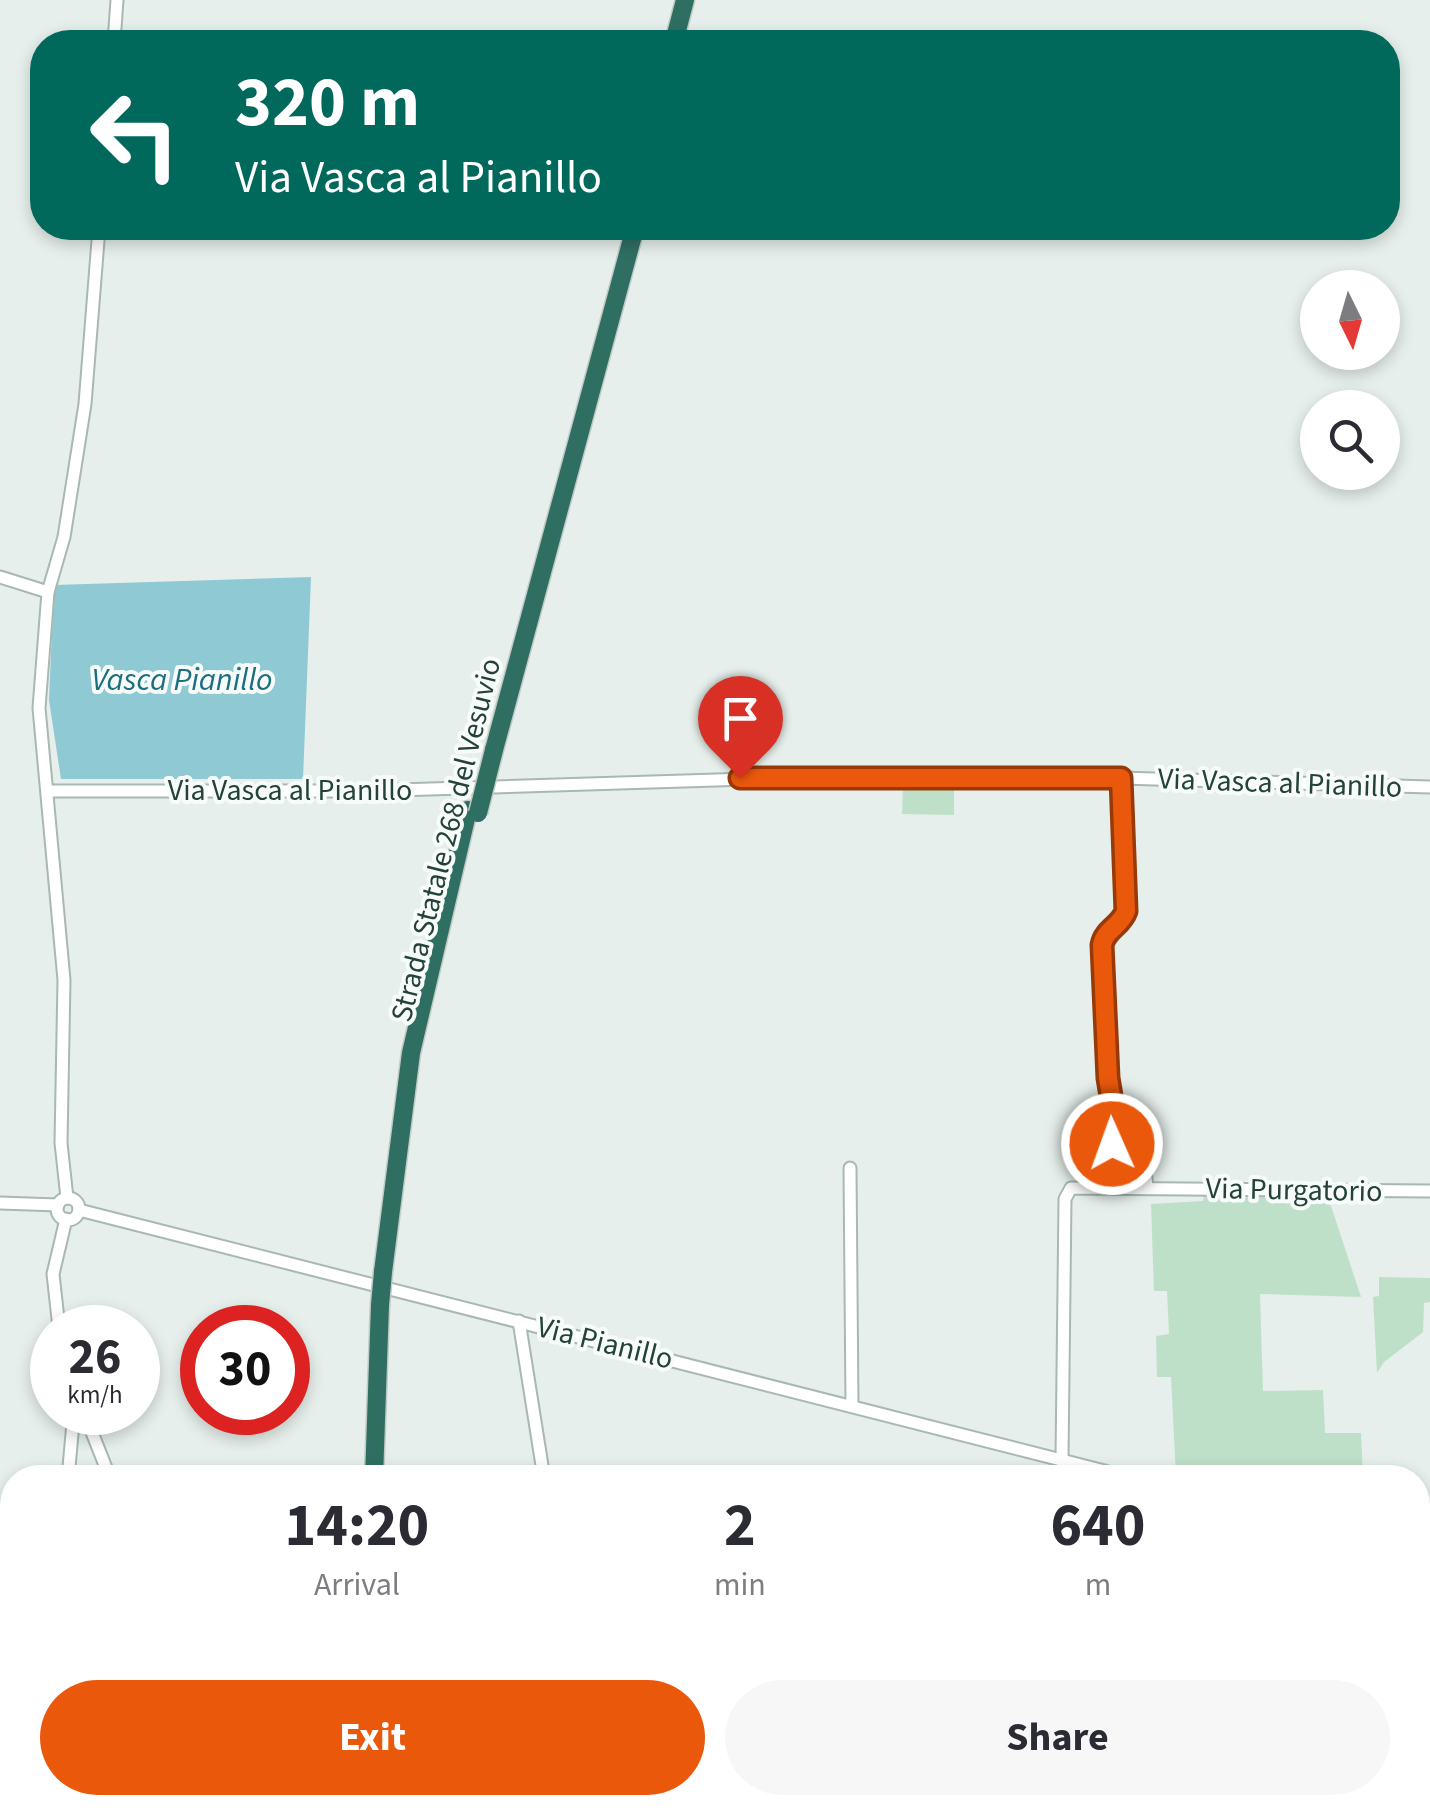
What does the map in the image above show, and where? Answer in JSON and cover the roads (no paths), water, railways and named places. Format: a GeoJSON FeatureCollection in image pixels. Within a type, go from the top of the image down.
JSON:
{"type":"FeatureCollection","features":[{"type":"Feature","properties":{"kind":"highway"},"geometry":{"type":"LineString","coordinates":[[677,30],[685,0]]}},
{"type":"Feature","properties":{"kind":"highway"},"geometry":{"type":"LineString","coordinates":[[687,30],[696,0]]}},
{"type":"Feature","properties":{"kind":"highway","name":"Strada Statale 268 del Vesuvio"},"geometry":{"type":"LineString","coordinates":[[375,1465],[385,1306],[411,1052],[434,942],[473,812],[621,240]]}},
{"type":"Feature","properties":{"kind":"highway","name":"Strada Statale 268 del Vesuvio"},"geometry":{"type":"LineString","coordinates":[[489,749],[631,240]]}},
{"type":"Feature","properties":{"kind":"highway","name":"Strada Statale 268 del Vesuvio"},"geometry":{"type":"LineString","coordinates":[[384,1465],[385,1306]]}},
{"type":"Feature","properties":{"kind":"street"},"geometry":{"type":"LineString","coordinates":[[115,30],[118,0]]}},
{"type":"Feature","properties":{"kind":"street"},"geometry":{"type":"LineString","coordinates":[[0,1203],[62,1202],[76,1201],[79,1210],[76,1216],[60,1216],[62,1202],[64,980],[50,791],[39,708],[48,592],[64,536],[84,404],[98,240]]}},
{"type":"Feature","properties":{"kind":"street"},"geometry":{"type":"LineString","coordinates":[[0,577],[48,592]]}},
{"type":"Feature","properties":{"kind":"street","name":"Via Vasca al Pianillo"},"geometry":{"type":"LineString","coordinates":[[50,791],[366,791],[813,777],[1121,778],[1430,787]]}},
{"type":"Feature","properties":{"kind":"street"},"geometry":{"type":"LineString","coordinates":[[1121,778],[1126,911],[1124,918],[1106,933],[1102,945],[1108,1078],[1114,1114],[1112,1144],[1120,1150],[1143,1153],[1147,1187]]}},
{"type":"Feature","properties":{"kind":"street"},"geometry":{"type":"LineString","coordinates":[[850,1168],[852,1405]]}},
{"type":"Feature","properties":{"kind":"street","name":"Via Purgatorio"},"geometry":{"type":"LineString","coordinates":[[1062,1460],[1066,1198],[1071,1188],[1333,1194],[1430,1192]]}},
{"type":"Feature","properties":{"kind":"street","name":"Via Pianillo"},"geometry":{"type":"LineString","coordinates":[[79,1210],[1081,1465]]}},
{"type":"Feature","properties":{"kind":"street"},"geometry":{"type":"LineString","coordinates":[[56,1305],[53,1274],[66,1219]]}},
{"type":"Feature","properties":{"kind":"street"},"geometry":{"type":"LineString","coordinates":[[518,1322],[542,1465]]}},
{"type":"Feature","properties":{"kind":"street"},"geometry":{"type":"LineString","coordinates":[[69,1465],[72,1435]]}},
{"type":"Feature","properties":{"kind":"street"},"geometry":{"type":"LineString","coordinates":[[93,1435],[105,1465]]}},
{"type":"Feature","properties":{"kind":"water","name":"Vasca Pianillo"},"geometry":{"type":"Polygon","coordinates":[[[311,577],[303,779],[61,779],[49,700],[54,585],[311,577]]]}}]}
